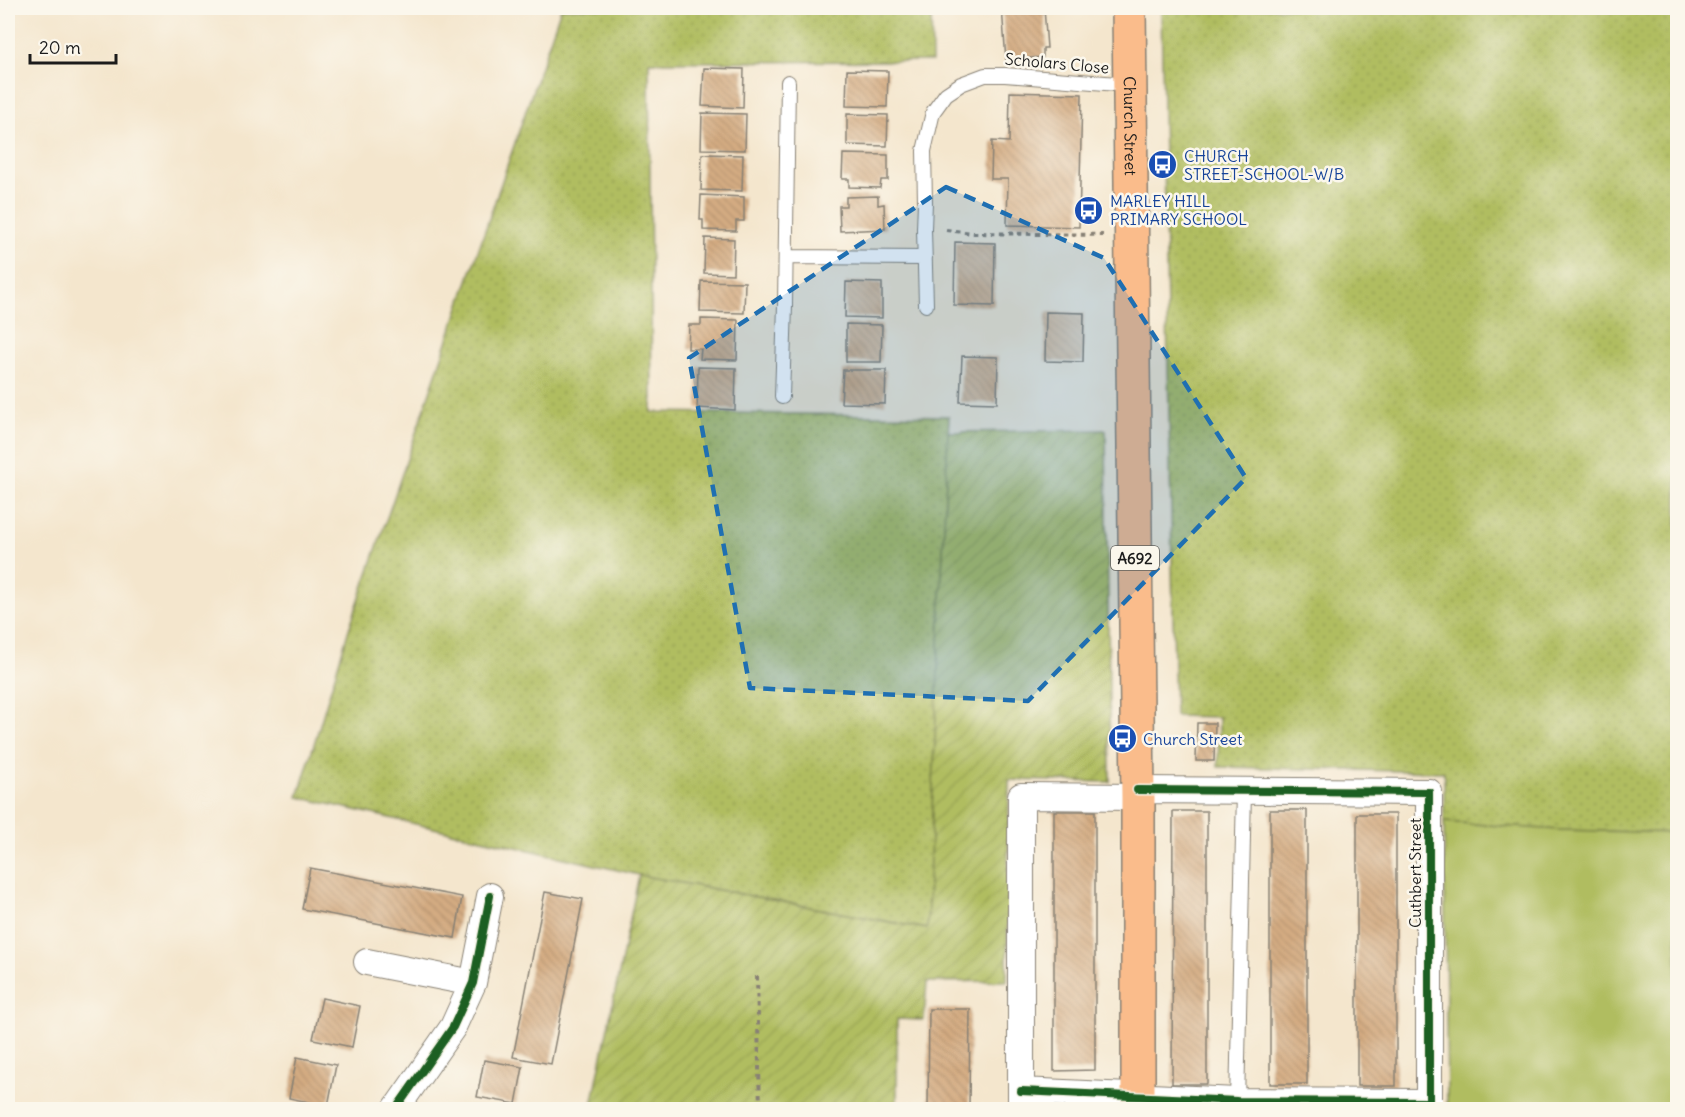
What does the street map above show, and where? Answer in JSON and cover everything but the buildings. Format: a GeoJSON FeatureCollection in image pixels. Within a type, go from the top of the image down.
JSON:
{"type":"FeatureCollection","features":[{"type":"Feature","properties":{"kind":"highway","name":"Church Street"},"geometry":{"type":"LineString","coordinates":[[1129,8],[1137,794],[1137,1103]]}},
{"type":"Feature","properties":{"kind":"street","name":"Cuthbert Street"},"geometry":{"type":"LineString","coordinates":[[1244,791],[1429,792],[1429,1106],[1237,1105],[1021,1100],[1021,796],[1137,794],[1244,791]]}},
{"type":"Feature","properties":{"kind":"street"},"geometry":{"type":"LineString","coordinates":[[395,1110],[453,1027],[473,983],[490,896]]}},
{"type":"Feature","properties":{"kind":"street"},"geometry":{"type":"LineString","coordinates":[[367,962],[473,983]]}},
{"type":"Feature","properties":{"kind":"lane","name":"Scholars Close"},"geometry":{"type":"LineString","coordinates":[[926,305],[924,151],[933,112],[946,94],[961,84],[985,75],[1130,85]]}},
{"type":"Feature","properties":{"kind":"lane"},"geometry":{"type":"LineString","coordinates":[[782,397],[788,82]]}},
{"type":"Feature","properties":{"kind":"lane"},"geometry":{"type":"LineString","coordinates":[[786,257],[925,258]]}},
{"type":"Feature","properties":{"kind":"lane"},"geometry":{"type":"LineString","coordinates":[[1237,1105],[1244,791]]}},
{"type":"Feature","properties":{"kind":"path"},"geometry":{"type":"LineString","coordinates":[[924,229],[1131,236]]}},
{"type":"Feature","properties":{"kind":"path"},"geometry":{"type":"LineString","coordinates":[[757,976],[760,1110]]}},
{"type":"Feature","properties":{"kind":"highlighted area"},"geometry":{"type":"Polygon","coordinates":[[[946,187],[1104,258],[1246,478],[1028,701],[750,688],[689,358],[946,187]]]}},
{"type":"Feature","properties":{"kind":"green space"},"geometry":{"type":"Polygon","coordinates":[[[561,8],[931,8],[932,61],[649,62],[652,412],[949,416],[928,929],[639,875],[298,797],[349,629],[561,8]]]}},
{"type":"Feature","properties":{"kind":"green space"},"geometry":{"type":"Polygon","coordinates":[[[1161,8],[1677,8],[1677,833],[1559,830],[1444,822],[1444,772],[1218,767],[1219,717],[1175,716],[1161,8]]]}},
{"type":"Feature","properties":{"kind":"green space"},"geometry":{"type":"Polygon","coordinates":[[[1106,430],[1110,782],[1009,780],[1007,981],[927,982],[924,1020],[897,1019],[897,1109],[591,1110],[639,875],[927,929],[948,432],[1106,430]]]}},
{"type":"Feature","properties":{"kind":"green space"},"geometry":{"type":"Polygon","coordinates":[[[1444,822],[1559,830],[1677,833],[1677,1109],[1447,1109],[1444,822]]]}},
{"type":"Feature","properties":{"kind":"cycle path"},"geometry":{"type":"LineString","coordinates":[[1137,790],[1429,792],[1429,1110]]}},
{"type":"Feature","properties":{"kind":"cycle path"},"geometry":{"type":"LineString","coordinates":[[395,1110],[453,1027],[473,983],[490,896]]}},
{"type":"Feature","properties":{"kind":"cycle path"},"geometry":{"type":"LineString","coordinates":[[1021,1091],[1237,1101],[1429,1102]]}},
{"type":"Feature","properties":{"kind":"place","name":"CHURCH STREET-SCHOOL-W/B"},"geometry":{"type":"Point","coordinates":[1163,165]}},
{"type":"Feature","properties":{"kind":"place","name":"MARLEY HILL PRIMARY SCHOOL"},"geometry":{"type":"Point","coordinates":[1089,210]}},
{"type":"Feature","properties":{"kind":"place","name":"Church Street"},"geometry":{"type":"Point","coordinates":[1122,739]}}]}
